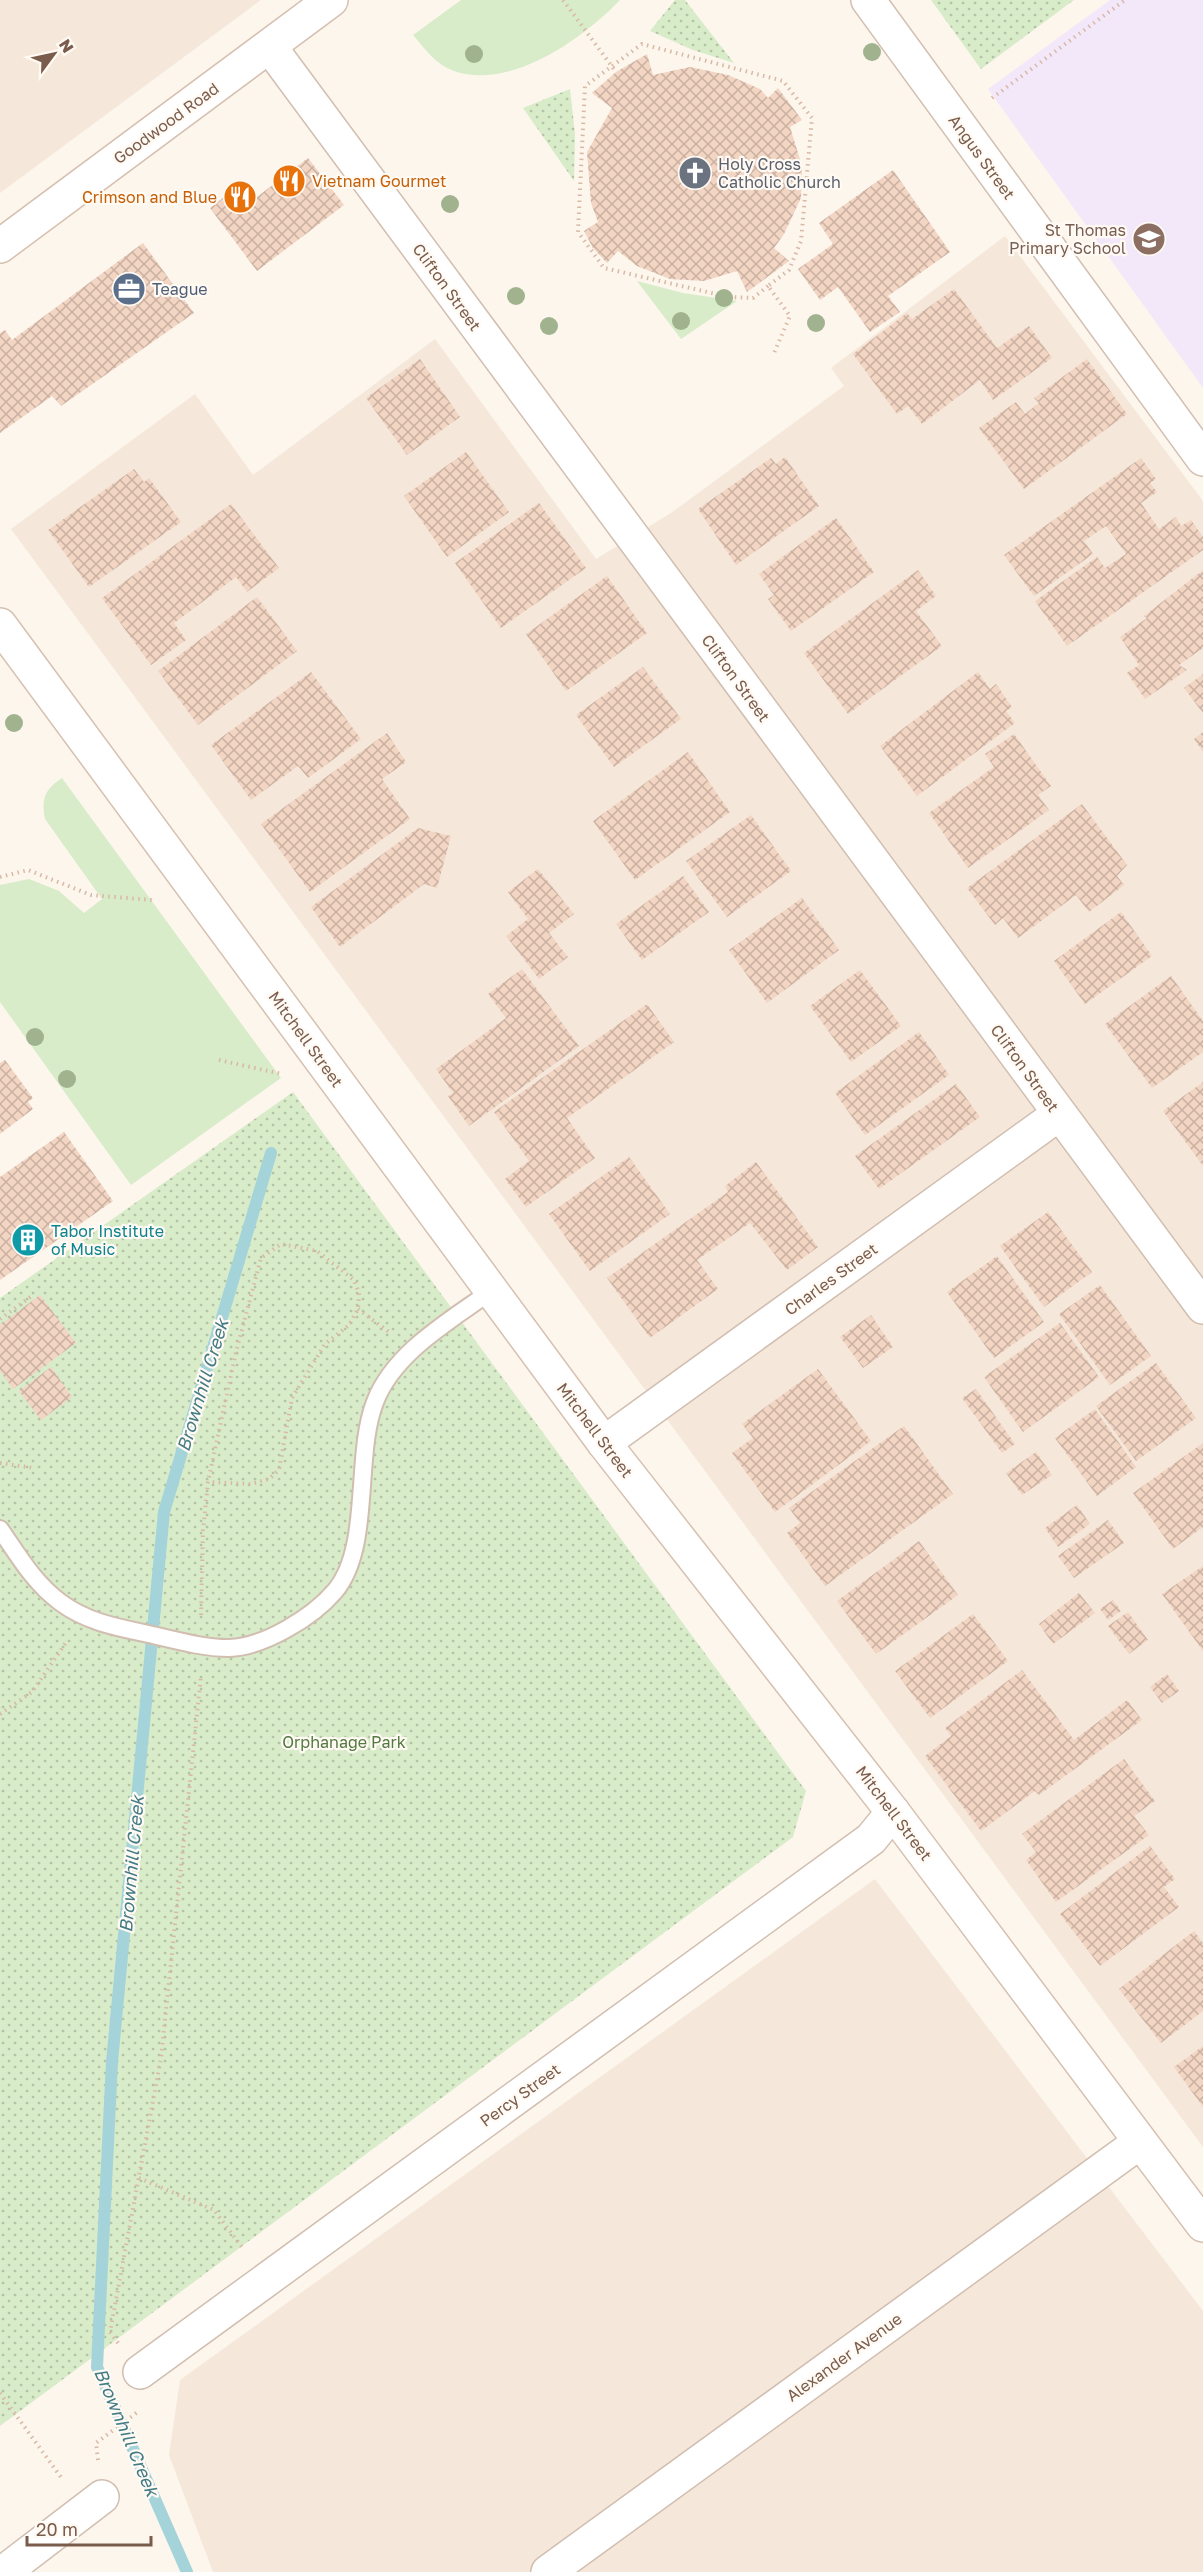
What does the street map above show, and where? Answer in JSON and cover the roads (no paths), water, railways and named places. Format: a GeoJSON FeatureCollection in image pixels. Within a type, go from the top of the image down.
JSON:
{"type":"FeatureCollection","features":[{"type":"Feature","properties":{"kind":"street","name":"Goodwood Road"},"geometry":{"type":"LineString","coordinates":[[0,246],[331,0]]}},
{"type":"Feature","properties":{"kind":"street","name":"Angus Street"},"geometry":{"type":"LineString","coordinates":[[868,0],[1203,459]]}},
{"type":"Feature","properties":{"kind":"street","name":"Clifton Street"},"geometry":{"type":"LineString","coordinates":[[270,47],[1203,1307]]}},
{"type":"Feature","properties":{"kind":"street","name":"Mitchell Street"},"geometry":{"type":"LineString","coordinates":[[0,625],[604,1443],[893,1812],[1203,2224]]}},
{"type":"Feature","properties":{"kind":"street","name":"Charles Street"},"geometry":{"type":"LineString","coordinates":[[604,1443],[1059,1114]]}},
{"type":"Feature","properties":{"kind":"street","name":"Percy Street"},"geometry":{"type":"LineString","coordinates":[[140,2372],[871,1839],[893,1812]]}},
{"type":"Feature","properties":{"kind":"street","name":"Alexander Avenue"},"geometry":{"type":"LineString","coordinates":[[548,2572],[1140,2142]]}},
{"type":"Feature","properties":{"kind":"street"},"geometry":{"type":"LineString","coordinates":[[4,2572],[94,2503]]}},
{"type":"Feature","properties":{"kind":"lane"},"geometry":{"type":"LineString","coordinates":[[0,1529],[40,1586],[62,1604],[81,1614],[118,1628],[174,1640],[230,1648],[274,1636],[292,1626],[335,1591],[346,1570],[356,1537],[369,1423],[375,1401],[388,1378],[413,1349],[491,1290]]}},
{"type":"Feature","properties":{"kind":"waterway","name":"Brownhill Creek"},"geometry":{"type":"LineString","coordinates":[[187,2572],[97,2367],[112,2062],[164,1512],[271,1153]]}},
{"type":"Feature","properties":{"kind":"place","name":"Holy Cross Catholic Church"},"geometry":{"type":"Point","coordinates":[695,173]}},
{"type":"Feature","properties":{"kind":"place","name":"Vietnam Gourmet"},"geometry":{"type":"Point","coordinates":[289,181]}},
{"type":"Feature","properties":{"kind":"place","name":"Crimson and Blue"},"geometry":{"type":"Point","coordinates":[240,197]}},
{"type":"Feature","properties":{"kind":"place","name":"St Thomas Primary School"},"geometry":{"type":"Point","coordinates":[1149,239]}},
{"type":"Feature","properties":{"kind":"place","name":"Teague"},"geometry":{"type":"Point","coordinates":[129,289]}},
{"type":"Feature","properties":{"kind":"place","name":"Tabor Institute of Music"},"geometry":{"type":"Point","coordinates":[28,1240]}},
{"type":"Feature","properties":{"kind":"park label","name":"Orphanage Park"},"geometry":{"type":"Point","coordinates":[344,1742]}}]}
